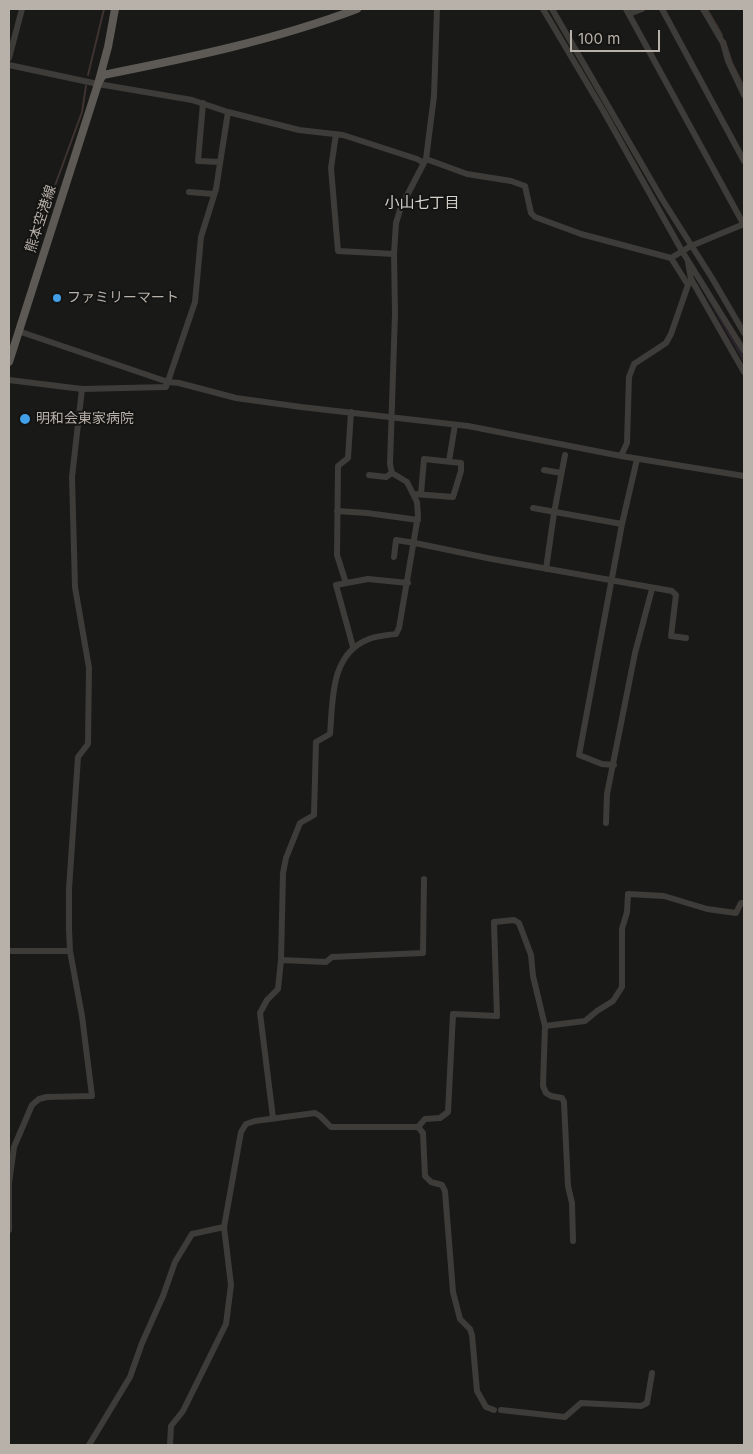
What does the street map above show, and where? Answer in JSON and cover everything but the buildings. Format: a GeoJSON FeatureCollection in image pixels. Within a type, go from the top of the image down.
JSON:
{"type":"FeatureCollection","features":[{"type":"Feature","properties":{"kind":"main road","name":"熊本空港線"},"geometry":{"type":"LineString","coordinates":[[9,362],[98,84],[108,47],[115,9]]}},
{"type":"Feature","properties":{"kind":"main road"},"geometry":{"type":"LineString","coordinates":[[98,84],[103,75],[165,63],[287,32],[356,9]]}},
{"type":"Feature","properties":{"kind":"main road"},"geometry":{"type":"LineString","coordinates":[[9,328],[20,331]]}},
{"type":"Feature","properties":{"kind":"street"},"geometry":{"type":"LineString","coordinates":[[9,58],[22,9]]}},
{"type":"Feature","properties":{"kind":"street"},"geometry":{"type":"LineString","coordinates":[[273,1118],[260,1013],[267,1000],[278,989],[281,960],[282,873],[286,858],[300,823],[314,815],[316,742],[330,734],[336,678],[341,663],[353,647],[370,638],[396,634],[399,628],[415,542],[418,520],[417,494],[424,459],[461,463],[462,471],[453,497],[417,494],[407,482],[392,473],[390,464],[396,223],[425,161],[434,96],[437,9]]}},
{"type":"Feature","properties":{"kind":"street"},"geometry":{"type":"LineString","coordinates":[[543,9],[604,112],[682,251],[744,351]]}},
{"type":"Feature","properties":{"kind":"street"},"geometry":{"type":"LineString","coordinates":[[552,9],[744,333]]}},
{"type":"Feature","properties":{"kind":"street"},"geometry":{"type":"LineString","coordinates":[[642,9],[628,12],[744,224],[691,246],[671,258]]}},
{"type":"Feature","properties":{"kind":"street"},"geometry":{"type":"LineString","coordinates":[[662,9],[744,161]]}},
{"type":"Feature","properties":{"kind":"street"},"geometry":{"type":"LineString","coordinates":[[703,9],[724,43],[728,61],[744,95]]}},
{"type":"Feature","properties":{"kind":"street"},"geometry":{"type":"LineString","coordinates":[[9,65],[98,84],[203,103],[228,112],[299,130],[343,135],[467,174],[512,181],[525,186],[531,213],[535,217],[581,234],[671,258],[688,285],[666,343],[634,364],[629,377],[627,443],[620,456]]}},
{"type":"Feature","properties":{"kind":"street"},"geometry":{"type":"LineString","coordinates":[[203,103],[198,161],[220,162]]}},
{"type":"Feature","properties":{"kind":"street"},"geometry":{"type":"LineString","coordinates":[[9,380],[82,389],[166,387],[195,302],[201,237],[214,194],[228,112]]}},
{"type":"Feature","properties":{"kind":"street"},"geometry":{"type":"LineString","coordinates":[[336,134],[331,168],[338,252],[394,254]]}},
{"type":"Feature","properties":{"kind":"street"},"geometry":{"type":"LineString","coordinates":[[189,192],[214,194]]}},
{"type":"Feature","properties":{"kind":"street"},"geometry":{"type":"LineString","coordinates":[[688,260],[691,279],[744,372]]}},
{"type":"Feature","properties":{"kind":"street"},"geometry":{"type":"LineString","coordinates":[[20,331],[168,382],[179,383],[236,398],[455,425],[620,456],[744,476]]}},
{"type":"Feature","properties":{"kind":"street"},"geometry":{"type":"LineString","coordinates":[[9,1230],[9,1183],[14,1147],[32,1105],[39,1099],[47,1097],[92,1096],[82,1016],[70,951],[69,889],[78,757],[88,744],[89,668],[75,587],[72,477],[82,389]]}},
{"type":"Feature","properties":{"kind":"street"},"geometry":{"type":"LineString","coordinates":[[346,583],[337,555],[338,466],[348,458],[351,412]]}},
{"type":"Feature","properties":{"kind":"street"},"geometry":{"type":"LineString","coordinates":[[449,461],[455,425]]}},
{"type":"Feature","properties":{"kind":"street"},"geometry":{"type":"LineString","coordinates":[[546,569],[565,455]]}},
{"type":"Feature","properties":{"kind":"street"},"geometry":{"type":"LineString","coordinates":[[614,764],[602,764],[579,755],[622,524],[637,459]]}},
{"type":"Feature","properties":{"kind":"street"},"geometry":{"type":"LineString","coordinates":[[544,470],[562,474]]}},
{"type":"Feature","properties":{"kind":"street"},"geometry":{"type":"LineString","coordinates":[[369,475],[386,477],[392,473]]}},
{"type":"Feature","properties":{"kind":"street"},"geometry":{"type":"LineString","coordinates":[[533,508],[622,524]]}},
{"type":"Feature","properties":{"kind":"street"},"geometry":{"type":"LineString","coordinates":[[337,511],[418,520]]}},
{"type":"Feature","properties":{"kind":"street"},"geometry":{"type":"LineString","coordinates":[[394,557],[396,540],[415,542],[546,569],[672,591],[676,595],[671,636],[686,638]]}},
{"type":"Feature","properties":{"kind":"street"},"geometry":{"type":"LineString","coordinates":[[353,647],[336,585],[368,579],[408,583]]}},
{"type":"Feature","properties":{"kind":"street"},"geometry":{"type":"LineString","coordinates":[[606,823],[607,794],[635,653],[652,589]]}},
{"type":"Feature","properties":{"kind":"street"},"geometry":{"type":"LineString","coordinates":[[281,960],[326,962],[332,958],[423,953],[424,879]]}},
{"type":"Feature","properties":{"kind":"street"},"geometry":{"type":"LineString","coordinates":[[545,1026],[585,1021],[613,1001],[622,987],[622,929],[627,912],[628,894],[664,896],[707,909],[736,913],[741,903],[744,903]]}},
{"type":"Feature","properties":{"kind":"street"},"geometry":{"type":"LineString","coordinates":[[170,1445],[172,1426],[183,1411],[226,1324],[231,1286],[224,1227],[241,1132],[246,1124],[273,1118],[315,1113],[331,1127],[418,1126],[425,1120],[440,1118],[448,1112],[453,1014],[497,1016],[494,922],[514,920],[519,923],[531,955],[533,976],[545,1026],[543,1086],[546,1093],[562,1098],[564,1102],[573,1241]]}},
{"type":"Feature","properties":{"kind":"street"},"geometry":{"type":"LineString","coordinates":[[9,951],[70,951]]}},
{"type":"Feature","properties":{"kind":"street"},"geometry":{"type":"LineString","coordinates":[[418,1126],[423,1133],[426,1176],[431,1182],[442,1185],[445,1191],[451,1280],[460,1319],[470,1329],[472,1334],[477,1391],[486,1407],[565,1417],[581,1403],[641,1406],[647,1403],[652,1373]]}},
{"type":"Feature","properties":{"kind":"street"},"geometry":{"type":"LineString","coordinates":[[89,1445],[130,1377],[142,1343],[164,1296],[175,1262],[192,1234],[224,1227]]}},
{"type":"Feature","properties":{"kind":"shaded area"},"geometry":{"type":"Polygon","coordinates":[[[694,275],[744,357],[744,363],[694,275]]]}},
{"type":"Feature","properties":{"kind":"waterway"},"geometry":{"type":"LineString","coordinates":[[88,75],[104,9]]}},
{"type":"Feature","properties":{"kind":"waterway"},"geometry":{"type":"LineString","coordinates":[[707,9],[722,35]]}},
{"type":"Feature","properties":{"kind":"waterway"},"geometry":{"type":"LineString","coordinates":[[725,41],[732,63],[744,87]]}},
{"type":"Feature","properties":{"kind":"waterway"},"geometry":{"type":"LineString","coordinates":[[24,248],[39,224],[49,202],[82,112],[86,86]]}},
{"type":"Feature","properties":{"kind":"place","name":"ファミリーマート"},"geometry":{"type":"Point","coordinates":[57,298]}},
{"type":"Feature","properties":{"kind":"place","name":"明和会東家病院"},"geometry":{"type":"Point","coordinates":[25,419]}},
{"type":"Feature","properties":{"kind":"district","name":"小山七丁目"},"geometry":{"type":"Point","coordinates":[422,203]}}]}
